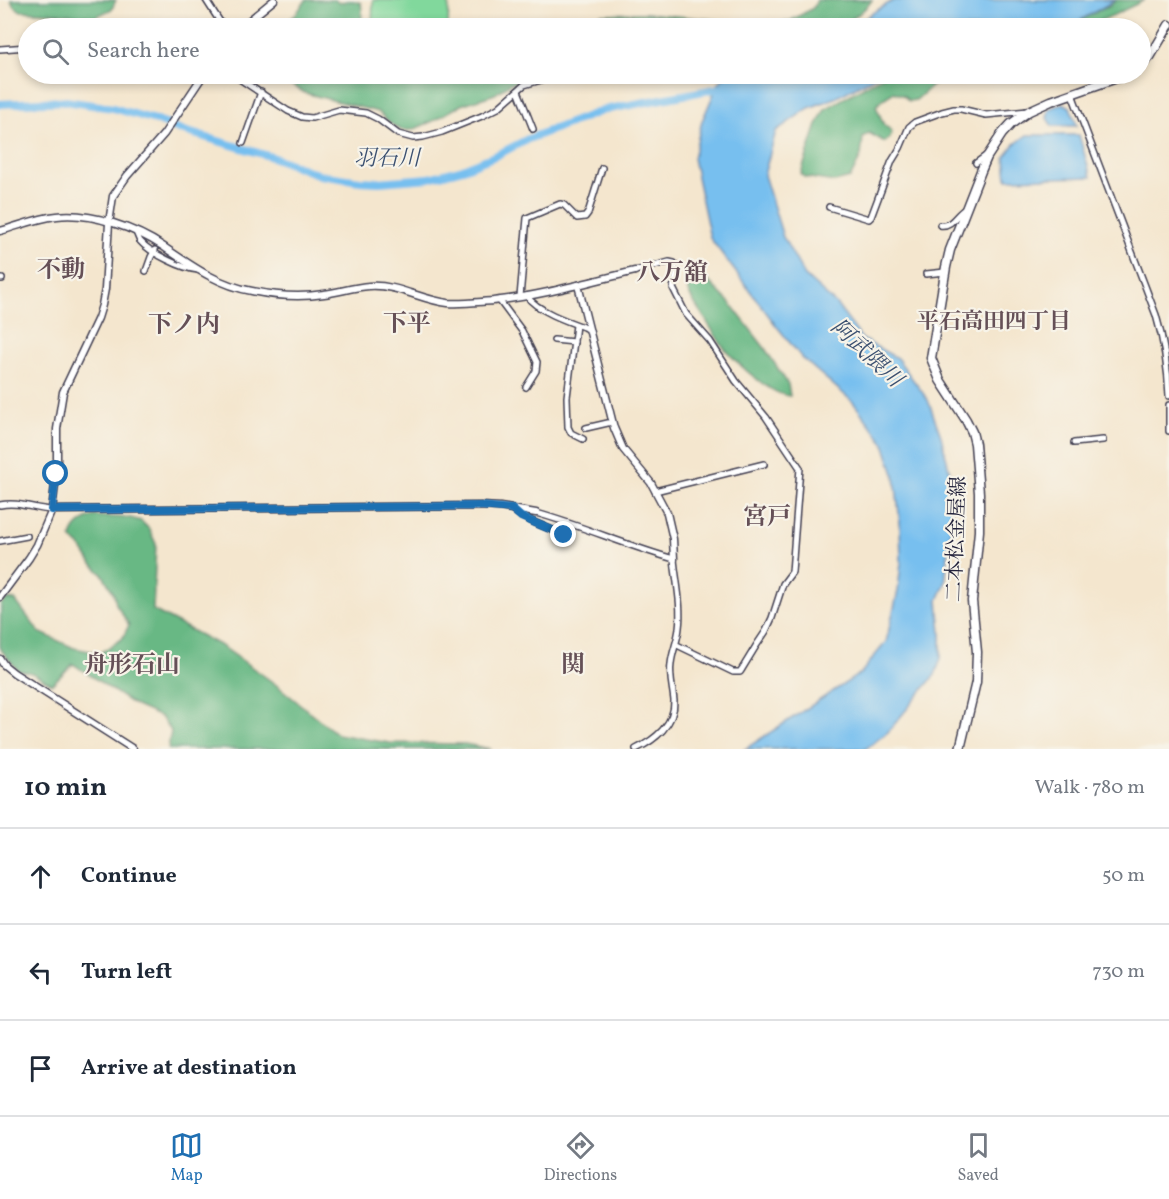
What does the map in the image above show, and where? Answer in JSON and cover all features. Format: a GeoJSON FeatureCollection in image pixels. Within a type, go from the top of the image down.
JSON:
{"type":"FeatureCollection","features":[{"type":"Feature","properties":{"kind":"main road"},"geometry":{"type":"LineString","coordinates":[[1151,55],[1169,25]]}},
{"type":"Feature","properties":{"kind":"main road","name":"二本松金屋線"},"geometry":{"type":"LineString","coordinates":[[960,749],[976,682],[977,652],[972,601],[979,531],[979,493],[972,432],[940,380],[931,358],[945,272],[950,250],[988,154],[1002,134],[1029,111],[1099,84]]}},
{"type":"Feature","properties":{"kind":"street"},"geometry":{"type":"LineString","coordinates":[[206,0],[218,18]]}},
{"type":"Feature","properties":{"kind":"street"},"geometry":{"type":"LineString","coordinates":[[252,18],[274,0]]}},
{"type":"Feature","properties":{"kind":"street"},"geometry":{"type":"LineString","coordinates":[[0,49],[18,48]]}},
{"type":"Feature","properties":{"kind":"street"},"geometry":{"type":"LineString","coordinates":[[0,597],[37,545],[52,510],[57,467],[57,429],[63,392],[98,318],[102,304],[112,201],[116,191],[165,133],[197,84]]}},
{"type":"Feature","properties":{"kind":"street"},"geometry":{"type":"LineString","coordinates":[[248,84],[288,111],[302,117],[312,118],[339,110],[366,113],[378,118],[398,134],[412,138],[442,132],[498,108],[527,84]]}},
{"type":"Feature","properties":{"kind":"street"},"geometry":{"type":"LineString","coordinates":[[518,91],[533,129]]}},
{"type":"Feature","properties":{"kind":"street"},"geometry":{"type":"LineString","coordinates":[[243,143],[261,92]]}},
{"type":"Feature","properties":{"kind":"street"},"geometry":{"type":"LineString","coordinates":[[1072,93],[1156,315],[1167,360],[1169,396]]}},
{"type":"Feature","properties":{"kind":"street"},"geometry":{"type":"LineString","coordinates":[[829,207],[869,219],[892,161],[909,127],[915,122],[942,112],[961,109],[986,116],[1029,111]]}},
{"type":"Feature","properties":{"kind":"street"},"geometry":{"type":"LineString","coordinates":[[976,163],[988,154]]}},
{"type":"Feature","properties":{"kind":"street"},"geometry":{"type":"LineString","coordinates":[[524,297],[527,218],[560,204],[577,218],[585,217],[602,168]]}},
{"type":"Feature","properties":{"kind":"street"},"geometry":{"type":"LineString","coordinates":[[940,225],[945,226],[950,223],[966,209]]}},
{"type":"Feature","properties":{"kind":"street"},"geometry":{"type":"LineString","coordinates":[[0,231],[35,220],[58,216],[86,218],[109,223],[148,237],[198,270],[234,287],[262,293],[304,297],[369,285],[389,286],[447,303],[473,303],[524,297],[669,262],[674,263],[677,271],[673,288],[686,314],[710,341],[736,381],[766,417],[800,468],[792,572],[783,584],[766,631],[741,672],[732,672],[677,645]]}},
{"type":"Feature","properties":{"kind":"street"},"geometry":{"type":"LineString","coordinates":[[136,232],[140,241],[154,251],[182,267],[198,270]]}},
{"type":"Feature","properties":{"kind":"street"},"geometry":{"type":"LineString","coordinates":[[146,271],[159,244]]}},
{"type":"Feature","properties":{"kind":"street"},"geometry":{"type":"LineString","coordinates":[[926,274],[945,272]]}},
{"type":"Feature","properties":{"kind":"street"},"geometry":{"type":"LineString","coordinates":[[578,285],[612,422],[624,449],[651,483],[670,523],[680,613],[680,629],[670,667],[673,710],[658,735],[636,749]]}},
{"type":"Feature","properties":{"kind":"street"},"geometry":{"type":"LineString","coordinates":[[524,297],[531,303],[589,330]]}},
{"type":"Feature","properties":{"kind":"street"},"geometry":{"type":"LineString","coordinates":[[499,300],[522,331],[537,362],[536,371],[526,387]]}},
{"type":"Feature","properties":{"kind":"street"},"geometry":{"type":"LineString","coordinates":[[576,325],[567,397],[568,427],[571,433],[583,439]]}},
{"type":"Feature","properties":{"kind":"street"},"geometry":{"type":"LineString","coordinates":[[554,339],[574,342]]}},
{"type":"Feature","properties":{"kind":"street"},"geometry":{"type":"LineString","coordinates":[[1169,405],[1169,431]]}},
{"type":"Feature","properties":{"kind":"street"},"geometry":{"type":"LineString","coordinates":[[586,428],[612,422]]}},
{"type":"Feature","properties":{"kind":"street"},"geometry":{"type":"LineString","coordinates":[[1074,443],[1103,440]]}},
{"type":"Feature","properties":{"kind":"street"},"geometry":{"type":"LineString","coordinates":[[655,491],[764,464]]}},
{"type":"Feature","properties":{"kind":"street"},"geometry":{"type":"LineString","coordinates":[[0,505],[9,503],[52,510],[481,506],[536,513],[674,559]]}},
{"type":"Feature","properties":{"kind":"street"},"geometry":{"type":"LineString","coordinates":[[512,509],[521,517],[568,538]]}},
{"type":"Feature","properties":{"kind":"street"},"geometry":{"type":"LineString","coordinates":[[0,541],[27,537]]}},
{"type":"Feature","properties":{"kind":"street"},"geometry":{"type":"LineString","coordinates":[[0,659],[4,666],[14,673],[133,749]]}},
{"type":"Feature","properties":{"kind":"green space"},"geometry":{"type":"Polygon","coordinates":[[[11,0],[116,0],[112,9],[95,17],[21,11],[13,5],[11,0]]]}},
{"type":"Feature","properties":{"kind":"green space"},"geometry":{"type":"Polygon","coordinates":[[[306,0],[335,0],[339,3],[353,1],[361,3],[362,10],[362,18],[291,18],[306,0]]]}},
{"type":"Feature","properties":{"kind":"green space"},"geometry":{"type":"Polygon","coordinates":[[[373,0],[449,0],[448,18],[372,18],[373,0]]]}},
{"type":"Feature","properties":{"kind":"green space"},"geometry":{"type":"Polygon","coordinates":[[[817,0],[872,0],[853,18],[795,18],[813,8],[817,0]]]}},
{"type":"Feature","properties":{"kind":"green space"},"geometry":{"type":"Polygon","coordinates":[[[1117,0],[1145,0],[1106,18],[1085,18],[1117,0]]]}},
{"type":"Feature","properties":{"kind":"green space"},"geometry":{"type":"Polygon","coordinates":[[[646,13],[696,18],[592,18],[601,14],[646,13]]]}},
{"type":"Feature","properties":{"kind":"green space"},"geometry":{"type":"Polygon","coordinates":[[[290,84],[510,84],[495,94],[461,105],[412,130],[401,130],[378,112],[305,93],[290,84]]]}},
{"type":"Feature","properties":{"kind":"green space"},"geometry":{"type":"Polygon","coordinates":[[[869,84],[934,84],[916,100],[909,101],[894,92],[883,99],[876,106],[884,125],[892,131],[890,138],[885,142],[869,133],[863,137],[861,156],[850,178],[835,182],[804,177],[801,173],[817,125],[825,109],[869,84]]]}},
{"type":"Feature","properties":{"kind":"green space"},"geometry":{"type":"Polygon","coordinates":[[[693,270],[701,274],[730,303],[764,347],[788,384],[790,396],[764,385],[722,346],[688,291],[686,278],[688,271],[693,270]]]}},
{"type":"Feature","properties":{"kind":"green space"},"geometry":{"type":"Polygon","coordinates":[[[94,516],[131,518],[141,521],[149,529],[156,544],[153,610],[223,647],[274,683],[337,734],[390,743],[465,744],[491,749],[168,749],[171,731],[161,717],[136,706],[73,664],[52,684],[32,673],[18,670],[0,646],[1,604],[7,599],[15,600],[39,632],[74,648],[100,653],[122,639],[129,625],[116,604],[114,594],[103,575],[71,538],[79,524],[94,516]]]}},
{"type":"Feature","properties":{"kind":"water"},"geometry":{"type":"Polygon","coordinates":[[[894,0],[1115,0],[1084,18],[866,18],[894,0]]]}},
{"type":"Feature","properties":{"kind":"water","name":"阿武隈川"},"geometry":{"type":"Polygon","coordinates":[[[718,84],[861,84],[809,108],[776,131],[764,175],[783,237],[805,276],[836,304],[862,339],[897,358],[928,400],[941,436],[950,473],[951,526],[945,584],[938,600],[941,658],[935,675],[888,732],[865,749],[745,749],[861,673],[886,642],[898,591],[901,562],[900,523],[895,477],[884,443],[853,402],[802,358],[710,238],[693,158],[702,121],[718,84]]]}},
{"type":"Feature","properties":{"kind":"water"},"geometry":{"type":"Polygon","coordinates":[[[1063,103],[1070,107],[1077,126],[1052,126],[1047,118],[1049,109],[1063,103]]]}},
{"type":"Feature","properties":{"kind":"water"},"geometry":{"type":"Polygon","coordinates":[[[1027,135],[1079,135],[1091,177],[1007,179],[1005,157],[1015,144],[1027,135]]]}},
{"type":"Feature","properties":{"kind":"waterway","name":"羽石川"},"geometry":{"type":"LineString","coordinates":[[0,104],[65,101],[113,108],[272,157],[320,175],[379,182],[429,178],[463,169],[528,139],[604,110],[725,87]]}},
{"type":"Feature","properties":{"kind":"district","name":"不動"},"geometry":{"type":"Point","coordinates":[61,271]}},
{"type":"Feature","properties":{"kind":"district","name":"八万舘"},"geometry":{"type":"Point","coordinates":[672,274]}},
{"type":"Feature","properties":{"kind":"district","name":"平石高田四丁目"},"geometry":{"type":"Point","coordinates":[994,322]}},
{"type":"Feature","properties":{"kind":"district","name":"下平"},"geometry":{"type":"Point","coordinates":[407,325]}},
{"type":"Feature","properties":{"kind":"district","name":"下ノ内"},"geometry":{"type":"Point","coordinates":[184,326]}},
{"type":"Feature","properties":{"kind":"district","name":"宮戸"},"geometry":{"type":"Point","coordinates":[767,518]}},
{"type":"Feature","properties":{"kind":"district","name":"舟形石山"},"geometry":{"type":"Point","coordinates":[132,666]}},
{"type":"Feature","properties":{"kind":"district","name":"関"},"geometry":{"type":"Point","coordinates":[573,666]}},
{"type":"Feature","properties":{"kind":"route"},"geometry":{"type":"LineString","coordinates":[[56,474],[52,510],[481,506],[512,509],[521,517],[564,535]]}}]}
